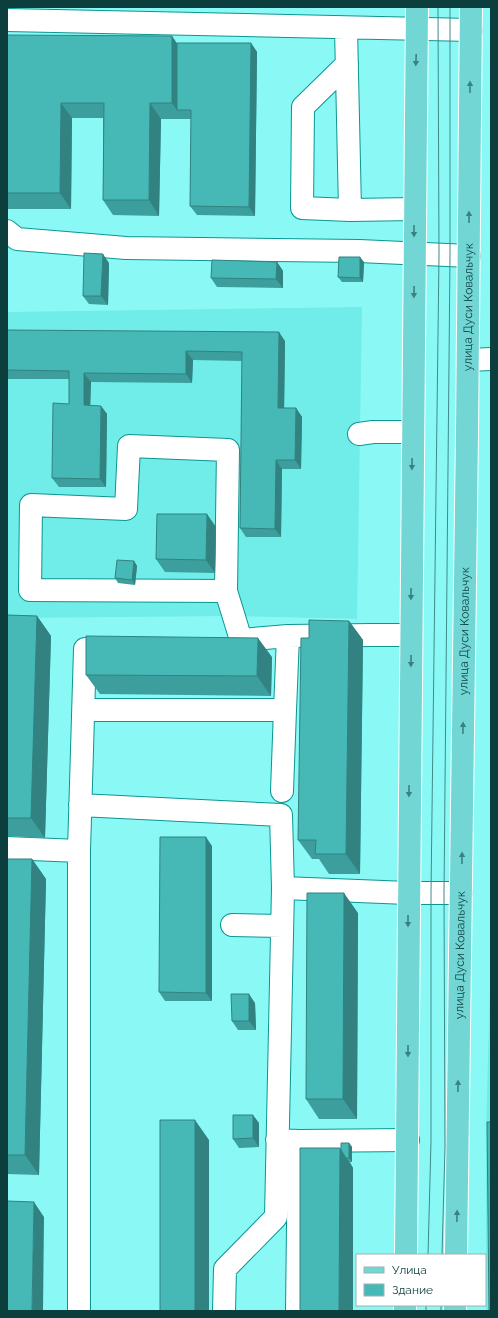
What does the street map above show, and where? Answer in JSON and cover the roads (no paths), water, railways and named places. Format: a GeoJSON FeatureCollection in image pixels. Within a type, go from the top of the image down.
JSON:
{"type":"FeatureCollection","features":[{"type":"Feature","properties":{"kind":"main road"},"geometry":{"type":"LineString","coordinates":[[406,1254],[412,432],[417,7]]}},
{"type":"Feature","properties":{"kind":"main road","name":"улица Дуси Ковальчук"},"geometry":{"type":"LineString","coordinates":[[456,1254],[468,360],[471,7]]}},
{"type":"Feature","properties":{"kind":"street"},"geometry":{"type":"LineString","coordinates":[[7,20],[471,30]]}},
{"type":"Feature","properties":{"kind":"street"},"geometry":{"type":"LineString","coordinates":[[346,28],[350,210]]}},
{"type":"Feature","properties":{"kind":"street"},"geometry":{"type":"LineString","coordinates":[[347,64],[303,107],[302,208],[350,210],[414,209]]}},
{"type":"Feature","properties":{"kind":"street"},"geometry":{"type":"LineString","coordinates":[[7,231],[17,240],[126,248],[359,251],[469,256]]}},
{"type":"Feature","properties":{"kind":"street"},"geometry":{"type":"LineString","coordinates":[[468,360],[491,359]]}},
{"type":"Feature","properties":{"kind":"street"},"geometry":{"type":"LineString","coordinates":[[360,434],[374,432],[412,432]]}},
{"type":"Feature","properties":{"kind":"street"},"geometry":{"type":"LineString","coordinates":[[226,591],[30,590],[31,505],[126,509],[129,446],[228,450],[226,591],[241,640],[288,636],[373,634],[411,636]]}},
{"type":"Feature","properties":{"kind":"street"},"geometry":{"type":"LineString","coordinates":[[282,791],[288,636]]}},
{"type":"Feature","properties":{"kind":"street"},"geometry":{"type":"LineString","coordinates":[[79,1311],[79,851],[85,649]]}},
{"type":"Feature","properties":{"kind":"street"},"geometry":{"type":"LineString","coordinates":[[84,710],[285,710]]}},
{"type":"Feature","properties":{"kind":"street"},"geometry":{"type":"LineString","coordinates":[[80,805],[281,815],[283,888],[276,1217],[225,1269],[224,1311]]}},
{"type":"Feature","properties":{"kind":"street"},"geometry":{"type":"LineString","coordinates":[[7,848],[79,851]]}},
{"type":"Feature","properties":{"kind":"street"},"geometry":{"type":"LineString","coordinates":[[283,888],[408,894],[461,893]]}},
{"type":"Feature","properties":{"kind":"street"},"geometry":{"type":"LineString","coordinates":[[232,925],[282,926]]}},
{"type":"Feature","properties":{"kind":"street"},"geometry":{"type":"LineString","coordinates":[[277,1140],[408,1140]]}},
{"type":"Feature","properties":{"kind":"street"},"geometry":{"type":"LineString","coordinates":[[297,1311],[299,1141]]}},
{"type":"Feature","properties":{"kind":"tram line"},"geometry":{"type":"LineString","coordinates":[[428,1254],[431,1141],[431,893],[439,255],[438,7]]}},
{"type":"Feature","properties":{"kind":"tram line"},"geometry":{"type":"LineString","coordinates":[[442,1254],[445,1147],[444,893],[450,255],[450,7]]}},
{"type":"Feature","properties":{"kind":"tram line"},"geometry":{"type":"LineString","coordinates":[[426,1306],[426,1311]]}},
{"type":"Feature","properties":{"kind":"tram line"},"geometry":{"type":"LineString","coordinates":[[441,1306],[441,1311]]}}]}
